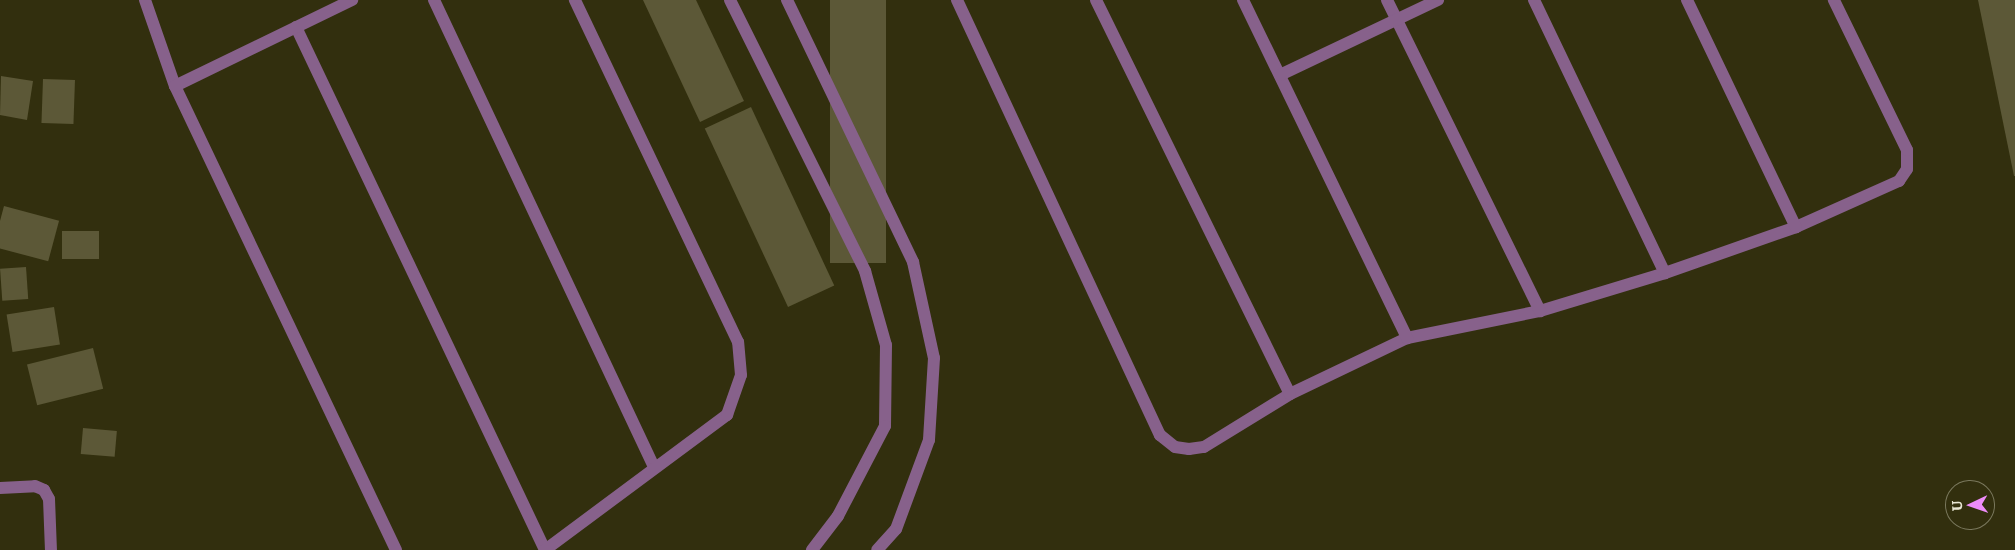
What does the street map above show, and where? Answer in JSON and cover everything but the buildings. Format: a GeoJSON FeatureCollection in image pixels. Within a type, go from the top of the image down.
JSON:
{"type":"FeatureCollection","features":[{"type":"Feature","properties":{"kind":"street"},"geometry":{"type":"LineString","coordinates":[[145,0],[175,86],[396,550]]}},
{"type":"Feature","properties":{"kind":"street"},"geometry":{"type":"LineString","coordinates":[[175,86],[352,0]]}},
{"type":"Feature","properties":{"kind":"street"},"geometry":{"type":"LineString","coordinates":[[434,0],[654,467]]}},
{"type":"Feature","properties":{"kind":"street"},"geometry":{"type":"LineString","coordinates":[[296,28],[545,550],[726,415],[741,375],[738,342],[575,0]]}},
{"type":"Feature","properties":{"kind":"street"},"geometry":{"type":"LineString","coordinates":[[730,0],[865,271],[886,345],[885,426],[838,516],[812,550]]}},
{"type":"Feature","properties":{"kind":"street"},"geometry":{"type":"LineString","coordinates":[[787,0],[914,262],[934,358],[929,440],[896,529],[877,550]]}},
{"type":"Feature","properties":{"kind":"street"},"geometry":{"type":"LineString","coordinates":[[957,0],[1160,435],[1175,447],[1204,447],[1290,394],[1407,338],[1540,311],[1665,273],[1796,227],[1899,182],[1906,169],[1907,150],[1834,0]]}},
{"type":"Feature","properties":{"kind":"street"},"geometry":{"type":"LineString","coordinates":[[1096,0],[1290,394]]}},
{"type":"Feature","properties":{"kind":"street"},"geometry":{"type":"LineString","coordinates":[[1243,0],[1407,338]]}},
{"type":"Feature","properties":{"kind":"street"},"geometry":{"type":"LineString","coordinates":[[1387,0],[1540,311]]}},
{"type":"Feature","properties":{"kind":"street"},"geometry":{"type":"LineString","coordinates":[[1280,75],[1438,0]]}},
{"type":"Feature","properties":{"kind":"street"},"geometry":{"type":"LineString","coordinates":[[1534,0],[1665,273]]}},
{"type":"Feature","properties":{"kind":"street"},"geometry":{"type":"LineString","coordinates":[[1687,0],[1796,227]]}},
{"type":"Feature","properties":{"kind":"street"},"geometry":{"type":"LineString","coordinates":[[0,488],[35,486],[44,490],[49,498],[51,550]]}}]}
